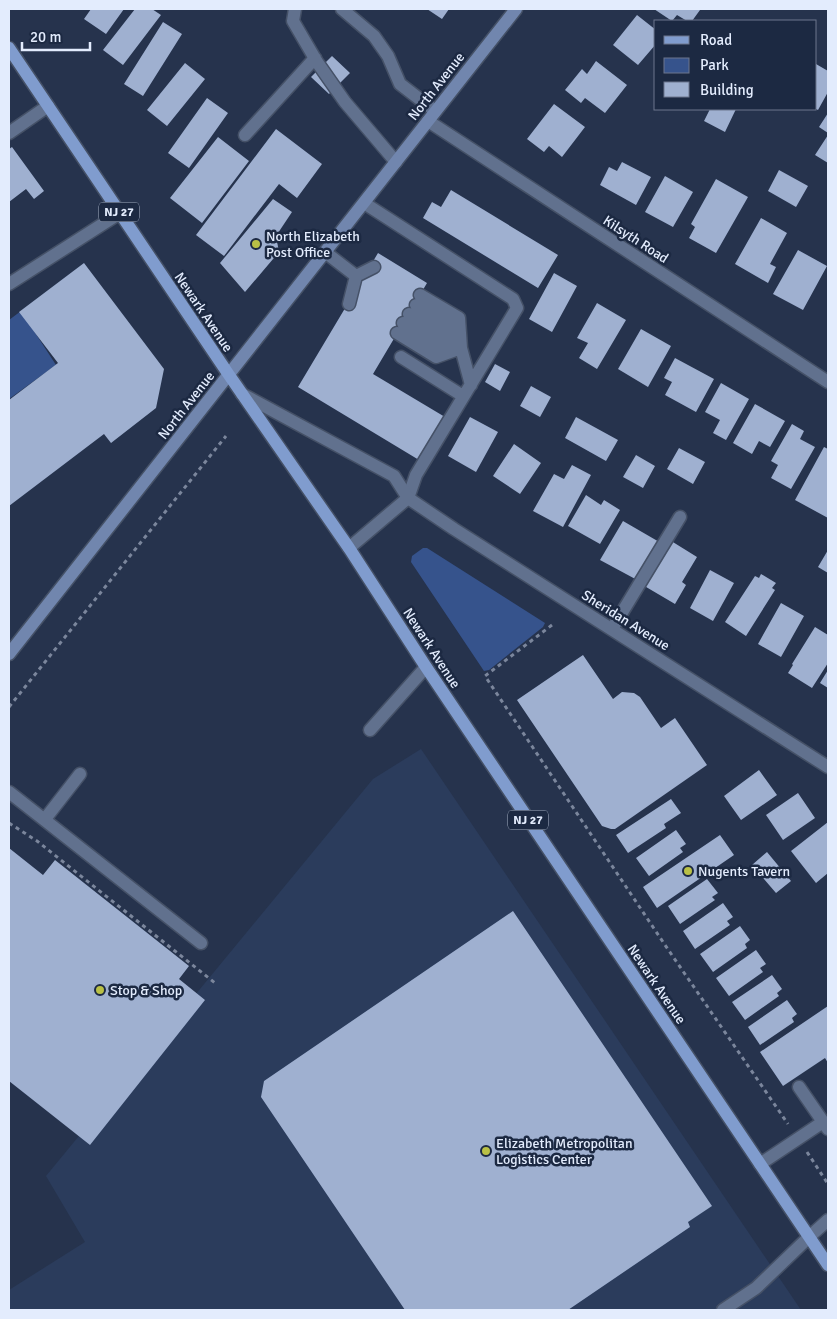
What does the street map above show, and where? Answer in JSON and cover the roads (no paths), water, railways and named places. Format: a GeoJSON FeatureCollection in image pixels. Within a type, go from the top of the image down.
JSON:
{"type":"FeatureCollection","features":[{"type":"Feature","properties":{"kind":"main road","name":"North Avenue"},"geometry":{"type":"LineString","coordinates":[[9,654],[516,9]]}},
{"type":"Feature","properties":{"kind":"main road","name":"Newark Avenue"},"geometry":{"type":"LineString","coordinates":[[9,48],[229,375],[349,548],[426,667],[828,1265]]}},
{"type":"Feature","properties":{"kind":"street"},"geometry":{"type":"LineString","coordinates":[[295,9],[293,21],[315,58],[345,102],[396,162]]}},
{"type":"Feature","properties":{"kind":"street","name":"Kilsyth Road"},"geometry":{"type":"LineString","coordinates":[[342,9],[374,36],[388,56],[400,84],[432,116],[828,382]]}},
{"type":"Feature","properties":{"kind":"street"},"geometry":{"type":"LineString","coordinates":[[245,135],[315,58]]}},
{"type":"Feature","properties":{"kind":"street"},"geometry":{"type":"LineString","coordinates":[[9,133],[48,106]]}},
{"type":"Feature","properties":{"kind":"street"},"geometry":{"type":"LineString","coordinates":[[349,548],[408,498],[416,475],[517,308],[513,299],[364,203]]}},
{"type":"Feature","properties":{"kind":"street"},"geometry":{"type":"LineString","coordinates":[[9,284],[120,213]]}},
{"type":"Feature","properties":{"kind":"street"},"geometry":{"type":"LineString","coordinates":[[325,252],[361,284]]}},
{"type":"Feature","properties":{"kind":"street"},"geometry":{"type":"LineString","coordinates":[[461,348],[442,348],[409,314],[459,318],[461,348],[470,384]]}},
{"type":"Feature","properties":{"kind":"street"},"geometry":{"type":"LineString","coordinates":[[402,357],[463,396]]}},
{"type":"Feature","properties":{"kind":"street","name":"Sheridan Avenue"},"geometry":{"type":"LineString","coordinates":[[242,394],[394,476],[408,498],[828,767]]}},
{"type":"Feature","properties":{"kind":"street"},"geometry":{"type":"LineString","coordinates":[[612,629],[680,518]]}},
{"type":"Feature","properties":{"kind":"street"},"geometry":{"type":"LineString","coordinates":[[370,730],[426,667]]}},
{"type":"Feature","properties":{"kind":"street"},"geometry":{"type":"LineString","coordinates":[[45,819],[80,774]]}},
{"type":"Feature","properties":{"kind":"street"},"geometry":{"type":"LineString","coordinates":[[9,792],[201,943]]}},
{"type":"Feature","properties":{"kind":"street"},"geometry":{"type":"LineString","coordinates":[[760,1164],[798,1139],[825,1126],[799,1087]]}},
{"type":"Feature","properties":{"kind":"street"},"geometry":{"type":"LineString","coordinates":[[723,1310],[756,1288],[828,1220]]}},
{"type":"Feature","properties":{"kind":"place","name":"North Elizabeth Post Office"},"geometry":{"type":"Point","coordinates":[256,244]}},
{"type":"Feature","properties":{"kind":"place","name":"Nugents Tavern"},"geometry":{"type":"Point","coordinates":[688,871]}},
{"type":"Feature","properties":{"kind":"place","name":"Stop & Shop"},"geometry":{"type":"Point","coordinates":[100,990]}},
{"type":"Feature","properties":{"kind":"place","name":"Elizabeth Metropolitan Logistics Center"},"geometry":{"type":"Point","coordinates":[486,1151]}}]}
